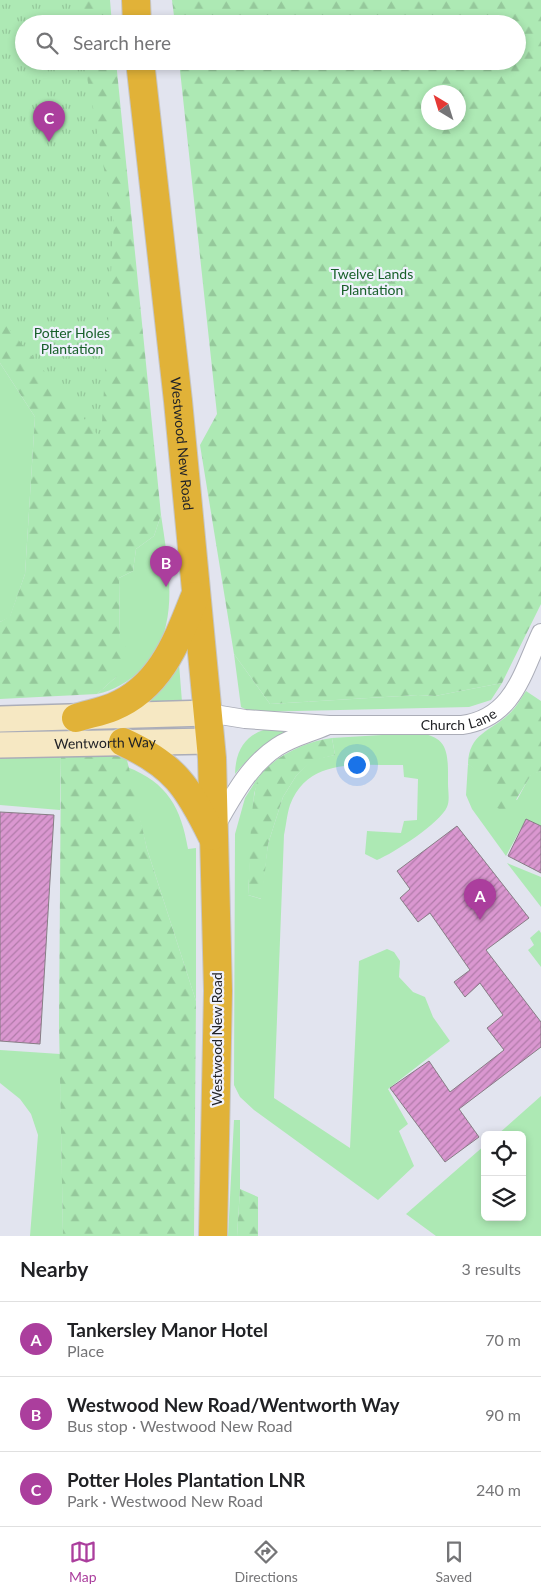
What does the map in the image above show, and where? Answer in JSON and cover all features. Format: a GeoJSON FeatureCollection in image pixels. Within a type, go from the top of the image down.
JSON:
{"type":"FeatureCollection","features":[{"type":"Feature","properties":{"kind":"highway"},"geometry":{"type":"LineString","coordinates":[[136,0],[137,15]]}},
{"type":"Feature","properties":{"kind":"highway","name":"Westwood New Road"},"geometry":{"type":"LineString","coordinates":[[141,70],[178,401],[210,741],[215,834],[218,991],[213,1236]]}},
{"type":"Feature","properties":{"kind":"highway"},"geometry":{"type":"LineString","coordinates":[[76,718],[112,708],[144,688],[170,655],[196,592]]}},
{"type":"Feature","properties":{"kind":"highway"},"geometry":{"type":"LineString","coordinates":[[123,742],[144,751],[170,769],[189,793],[215,834]]}},
{"type":"Feature","properties":{"kind":"street","name":"Church Lane"},"geometry":{"type":"LineString","coordinates":[[208,713],[245,719],[329,725],[462,725],[489,718],[504,705],[517,685],[541,633]]}},
{"type":"Feature","properties":{"kind":"street","name":"Wentworth Way"},"geometry":{"type":"LineString","coordinates":[[0,719],[208,713]]}},
{"type":"Feature","properties":{"kind":"street","name":"Church Lane"},"geometry":{"type":"LineString","coordinates":[[215,834],[238,789],[264,758],[291,739],[329,725]]}},
{"type":"Feature","properties":{"kind":"street","name":"Wentworth Way"},"geometry":{"type":"LineString","coordinates":[[0,745],[210,741]]}},
{"type":"Feature","properties":{"kind":"green space","name":"Potter Holes Plantation"},"geometry":{"type":"Polygon","coordinates":[[[0,0],[110,0],[111,15],[15,15],[15,70],[117,70],[161,515],[154,536],[136,549],[133,571],[119,578],[120,640],[133,655],[116,677],[97,694],[0,699],[0,622],[10,616],[25,574],[35,417],[0,363],[0,0]]]}},
{"type":"Feature","properties":{"kind":"green space"},"geometry":{"type":"Polygon","coordinates":[[[0,0],[76,0],[77,15],[15,15],[15,70],[86,70],[114,223],[101,439],[0,318],[0,0]]]}},
{"type":"Feature","properties":{"kind":"green space","name":"Twelve Lands Plantation"},"geometry":{"type":"Polygon","coordinates":[[[172,0],[541,0],[541,604],[502,683],[435,696],[418,695],[270,704],[234,654],[200,445],[217,414],[180,70],[526,70],[526,15],[174,15],[172,0]]]}},
{"type":"Feature","properties":{"kind":"green space"},"geometry":{"type":"Polygon","coordinates":[[[0,363],[35,417],[25,574],[10,617],[0,622],[0,363]]]}},
{"type":"Feature","properties":{"kind":"green space"},"geometry":{"type":"Polygon","coordinates":[[[161,515],[169,584],[168,612],[162,637],[150,660],[141,670],[121,685],[97,694],[116,677],[120,640],[119,578],[133,571],[136,549],[154,536],[161,515]]]}},
{"type":"Feature","properties":{"kind":"green space"},"geometry":{"type":"Polygon","coordinates":[[[178,651],[182,702],[133,703],[178,651]]]}},
{"type":"Feature","properties":{"kind":"green space"},"geometry":{"type":"Polygon","coordinates":[[[234,654],[270,704],[418,695],[435,696],[502,683],[491,700],[469,707],[251,712],[241,707],[234,654]]]}},
{"type":"Feature","properties":{"kind":"green space"},"geometry":{"type":"Polygon","coordinates":[[[526,691],[541,701],[541,771],[531,775],[508,813],[495,807],[500,789],[479,784],[477,772],[468,764],[469,754],[476,739],[512,712],[526,691]]]}},
{"type":"Feature","properties":{"kind":"green space"},"geometry":{"type":"Polygon","coordinates":[[[297,725],[263,746],[235,774],[240,750],[253,735],[273,727],[297,725]]]}},
{"type":"Feature","properties":{"kind":"green space"},"geometry":{"type":"Polygon","coordinates":[[[415,733],[435,738],[441,742],[447,755],[448,805],[443,814],[426,829],[377,860],[365,854],[367,831],[401,833],[404,821],[417,820],[418,779],[404,777],[403,765],[353,765],[323,771],[310,778],[299,789],[290,805],[284,835],[274,1098],[350,1148],[359,961],[387,949],[394,952],[400,961],[399,977],[413,992],[425,997],[433,1017],[450,1041],[388,1089],[408,1124],[399,1131],[414,1166],[378,1200],[254,1110],[240,1097],[234,1085],[235,834],[245,798],[260,774],[254,794],[248,895],[261,899],[268,844],[283,797],[296,776],[311,760],[335,755],[332,738],[415,733]]]}},
{"type":"Feature","properties":{"kind":"green space"},"geometry":{"type":"Polygon","coordinates":[[[332,738],[335,755],[311,761],[296,776],[283,797],[268,844],[262,899],[248,895],[252,813],[257,782],[261,774],[276,760],[303,745],[332,738]]]}},
{"type":"Feature","properties":{"kind":"green space"},"geometry":{"type":"Polygon","coordinates":[[[123,742],[147,849],[196,1001],[194,1236],[63,1236],[59,1025],[61,754],[123,742]]]}},
{"type":"Feature","properties":{"kind":"green space"},"geometry":{"type":"Polygon","coordinates":[[[61,754],[60,810],[0,805],[0,755],[61,754]]]}},
{"type":"Feature","properties":{"kind":"green space"},"geometry":{"type":"Polygon","coordinates":[[[468,764],[517,800],[531,774],[541,771],[541,826],[526,819],[506,856],[472,809],[466,795],[468,764]]]}},
{"type":"Feature","properties":{"kind":"green space"},"geometry":{"type":"Polygon","coordinates":[[[127,767],[141,773],[162,789],[176,809],[188,849],[196,848],[196,1001],[147,849],[127,767]]]}},
{"type":"Feature","properties":{"kind":"green space"},"geometry":{"type":"Polygon","coordinates":[[[507,863],[541,877],[541,907],[507,863]]]}},
{"type":"Feature","properties":{"kind":"green space"},"geometry":{"type":"Polygon","coordinates":[[[539,930],[541,933],[541,967],[528,950],[534,945],[530,938],[539,930]]]}},
{"type":"Feature","properties":{"kind":"green space"},"geometry":{"type":"Polygon","coordinates":[[[0,1050],[60,1054],[63,1236],[30,1236],[38,1135],[31,1114],[20,1099],[0,1083],[0,1050]]]}},
{"type":"Feature","properties":{"kind":"green space"},"geometry":{"type":"Polygon","coordinates":[[[541,1096],[541,1236],[436,1236],[406,1214],[481,1148],[481,1221],[526,1221],[526,1131],[502,1131],[541,1096]]]}},
{"type":"Feature","properties":{"kind":"green space"},"geometry":{"type":"Polygon","coordinates":[[[234,1120],[240,1120],[240,1189],[237,1236],[228,1236],[234,1120]]]}},
{"type":"Feature","properties":{"kind":"green space"},"geometry":{"type":"Polygon","coordinates":[[[240,1189],[258,1197],[258,1236],[237,1236],[240,1189]]]}},
{"type":"Feature","properties":{"kind":"building"},"geometry":{"type":"Polygon","coordinates":[[[0,812],[54,815],[40,1044],[0,1041],[0,812]]]}},
{"type":"Feature","properties":{"kind":"building"},"geometry":{"type":"Polygon","coordinates":[[[526,819],[541,826],[541,873],[508,856],[526,819]]]}},
{"type":"Feature","properties":{"kind":"building"},"geometry":{"type":"Polygon","coordinates":[[[457,826],[529,918],[486,950],[541,1022],[541,1047],[459,1109],[479,1137],[445,1162],[390,1088],[429,1061],[450,1092],[504,1050],[487,1028],[503,1015],[480,983],[465,997],[454,982],[470,970],[430,913],[418,922],[400,898],[410,889],[397,871],[457,826]]]}},
{"type":"Feature","properties":{"kind":"place","name":"Potter Holes Plantation LNR"},"geometry":{"type":"Point","coordinates":[49,142]}},
{"type":"Feature","properties":{"kind":"place","name":"Westwood New Road/Wentworth Way"},"geometry":{"type":"Point","coordinates":[166,587]}},
{"type":"Feature","properties":{"kind":"place","name":"Tankersley Manor Hotel"},"geometry":{"type":"Point","coordinates":[480,920]}}]}
